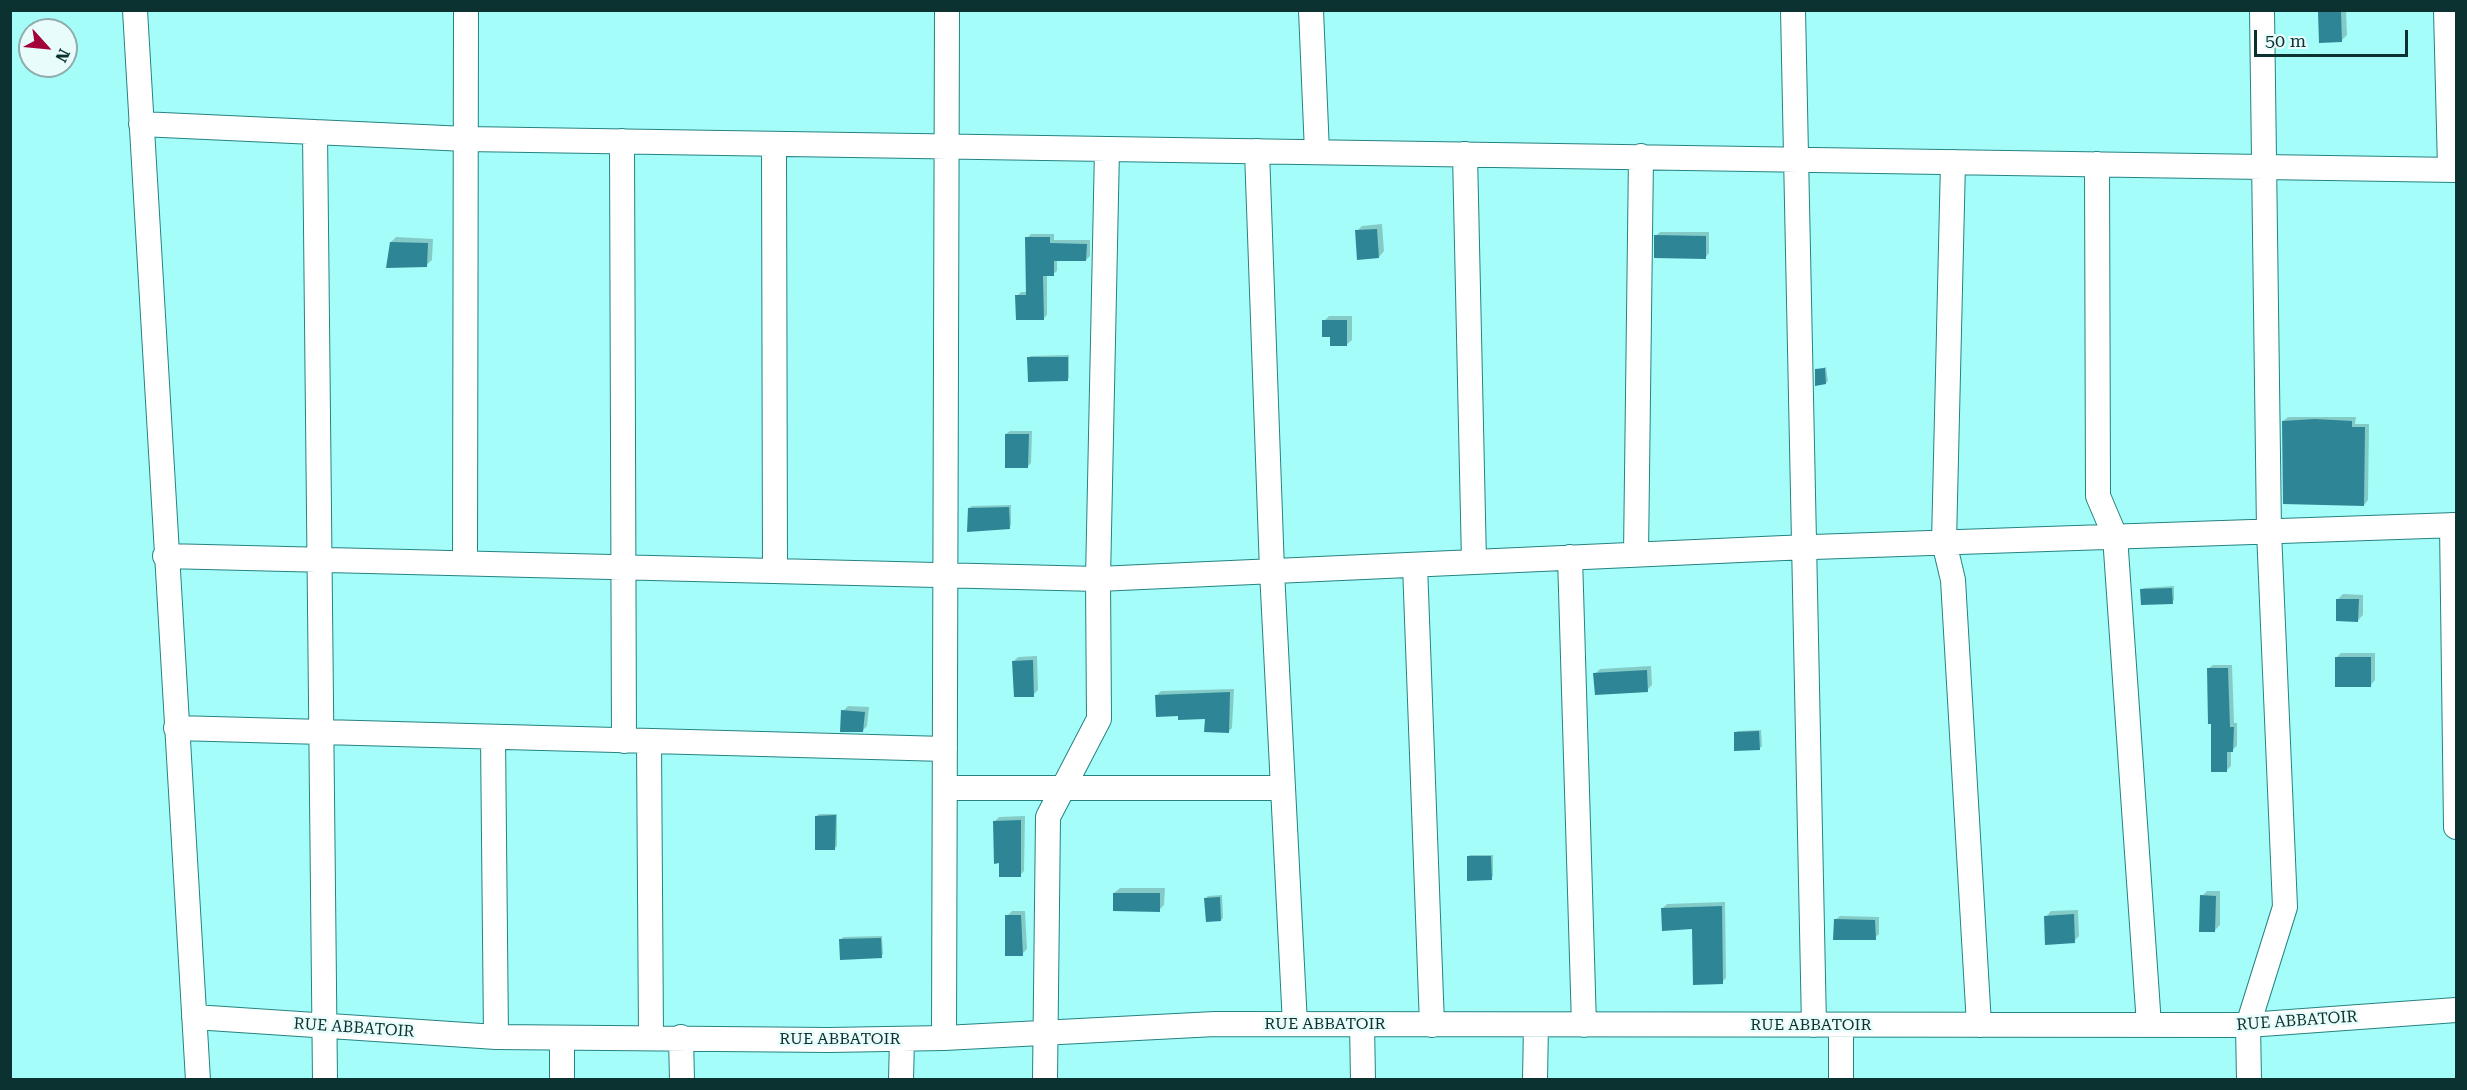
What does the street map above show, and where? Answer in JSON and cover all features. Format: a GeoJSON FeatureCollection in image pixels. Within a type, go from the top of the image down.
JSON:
{"type":"FeatureCollection","features":[{"type":"Feature","properties":{"kind":"street"},"geometry":{"type":"LineString","coordinates":[[135,10],[165,556],[198,1080]]}},
{"type":"Feature","properties":{"kind":"street"},"geometry":{"type":"LineString","coordinates":[[465,563],[466,10]]}},
{"type":"Feature","properties":{"kind":"street"},"geometry":{"type":"LineString","coordinates":[[944,1038],[947,10]]}},
{"type":"Feature","properties":{"kind":"street"},"geometry":{"type":"LineString","coordinates":[[1311,10],[1317,152]]}},
{"type":"Feature","properties":{"kind":"street"},"geometry":{"type":"LineString","coordinates":[[1793,10],[1814,1025]]}},
{"type":"Feature","properties":{"kind":"street"},"geometry":{"type":"LineString","coordinates":[[2248,1080],[2248,1025],[2285,907],[2269,531],[2262,10]]}},
{"type":"Feature","properties":{"kind":"street"},"geometry":{"type":"LineString","coordinates":[[141,124],[466,139],[2453,169],[2446,10]]}},
{"type":"Feature","properties":{"kind":"street"},"geometry":{"type":"LineString","coordinates":[[315,132],[325,1080]]}},
{"type":"Feature","properties":{"kind":"street"},"geometry":{"type":"LineString","coordinates":[[622,141],[624,741]]}},
{"type":"Feature","properties":{"kind":"street"},"geometry":{"type":"LineString","coordinates":[[774,144],[775,571]]}},
{"type":"Feature","properties":{"kind":"street"},"geometry":{"type":"LineString","coordinates":[[1045,1080],[1048,817],[1099,719],[1098,579],[1107,149]]}},
{"type":"Feature","properties":{"kind":"street"},"geometry":{"type":"LineString","coordinates":[[1257,151],[1272,571],[1294,1024]]}},
{"type":"Feature","properties":{"kind":"street"},"geometry":{"type":"LineString","coordinates":[[1465,154],[1474,562]]}},
{"type":"Feature","properties":{"kind":"street"},"geometry":{"type":"LineString","coordinates":[[1636,554],[1641,156]]}},
{"type":"Feature","properties":{"kind":"street"},"geometry":{"type":"LineString","coordinates":[[1953,162],[1944,542],[1953,580],[1979,1025]]}},
{"type":"Feature","properties":{"kind":"street"},"geometry":{"type":"LineString","coordinates":[[2097,164],[2098,496],[2115,536],[2149,1025]]}},
{"type":"Feature","properties":{"kind":"street"},"geometry":{"type":"LineString","coordinates":[[165,556],[1098,579],[1804,547],[2454,525],[2457,827]]}},
{"type":"Feature","properties":{"kind":"street"},"geometry":{"type":"LineString","coordinates":[[1570,558],[1584,1025]]}},
{"type":"Feature","properties":{"kind":"street"},"geometry":{"type":"LineString","coordinates":[[1415,565],[1432,1025]]}},
{"type":"Feature","properties":{"kind":"street"},"geometry":{"type":"LineString","coordinates":[[176,728],[945,749]]}},
{"type":"Feature","properties":{"kind":"street"},"geometry":{"type":"LineString","coordinates":[[493,737],[495,1037]]}},
{"type":"Feature","properties":{"kind":"street"},"geometry":{"type":"LineString","coordinates":[[649,741],[651,1037]]}},
{"type":"Feature","properties":{"kind":"street"},"geometry":{"type":"LineString","coordinates":[[945,788],[1283,788]]}},
{"type":"Feature","properties":{"kind":"street","name":"RUE ABBATOIR"},"geometry":{"type":"LineString","coordinates":[[194,1017],[495,1037],[902,1039],[1215,1024],[2248,1025],[2457,1010]]}},
{"type":"Feature","properties":{"kind":"street"},"geometry":{"type":"LineString","coordinates":[[1362,1024],[1362,1080]]}},
{"type":"Feature","properties":{"kind":"street"},"geometry":{"type":"LineString","coordinates":[[1535,1080],[1536,1025]]}},
{"type":"Feature","properties":{"kind":"street"},"geometry":{"type":"LineString","coordinates":[[1841,1025],[1841,1080]]}},
{"type":"Feature","properties":{"kind":"street"},"geometry":{"type":"LineString","coordinates":[[681,1037],[682,1080]]}},
{"type":"Feature","properties":{"kind":"street"},"geometry":{"type":"LineString","coordinates":[[562,1038],[562,1080]]}},
{"type":"Feature","properties":{"kind":"street"},"geometry":{"type":"LineString","coordinates":[[901,1080],[902,1039]]}},
{"type":"Feature","properties":{"kind":"building"},"geometry":{"type":"Polygon","coordinates":[[[2341,11],[2342,42],[2319,43],[2318,12],[2341,11]]]}},
{"type":"Feature","properties":{"kind":"building"},"geometry":{"type":"Polygon","coordinates":[[[1377,229],[1379,258],[1357,260],[1355,230],[1377,229]]]}},
{"type":"Feature","properties":{"kind":"building"},"geometry":{"type":"Polygon","coordinates":[[[1654,235],[1706,236],[1706,259],[1654,258],[1654,235]]]}},
{"type":"Feature","properties":{"kind":"building"},"geometry":{"type":"Polygon","coordinates":[[[1025,237],[1050,237],[1050,243],[1087,244],[1086,261],[1054,261],[1054,276],[1043,276],[1044,320],[1016,320],[1015,295],[1026,295],[1025,237]]]}},
{"type":"Feature","properties":{"kind":"building"},"geometry":{"type":"Polygon","coordinates":[[[390,242],[428,243],[427,267],[386,268],[390,242]]]}},
{"type":"Feature","properties":{"kind":"building"},"geometry":{"type":"Polygon","coordinates":[[[1322,320],[1347,320],[1347,346],[1330,346],[1330,337],[1322,337],[1322,320]]]}},
{"type":"Feature","properties":{"kind":"building"},"geometry":{"type":"Polygon","coordinates":[[[1027,357],[1068,357],[1068,381],[1028,382],[1027,357]]]}},
{"type":"Feature","properties":{"kind":"building"},"geometry":{"type":"Polygon","coordinates":[[[1825,368],[1826,384],[1815,386],[1815,369],[1825,368]]]}},
{"type":"Feature","properties":{"kind":"building"},"geometry":{"type":"Polygon","coordinates":[[[2315,419],[2352,421],[2352,427],[2365,427],[2364,506],[2283,504],[2282,421],[2315,419]]]}},
{"type":"Feature","properties":{"kind":"building"},"geometry":{"type":"Polygon","coordinates":[[[1005,434],[1029,434],[1028,468],[1005,468],[1005,434]]]}},
{"type":"Feature","properties":{"kind":"building"},"geometry":{"type":"Polygon","coordinates":[[[1009,507],[1010,529],[967,532],[968,508],[1009,507]]]}},
{"type":"Feature","properties":{"kind":"building"},"geometry":{"type":"Polygon","coordinates":[[[2172,588],[2173,604],[2141,605],[2140,589],[2172,588]]]}},
{"type":"Feature","properties":{"kind":"building"},"geometry":{"type":"Polygon","coordinates":[[[2336,599],[2359,599],[2358,622],[2336,621],[2336,599]]]}},
{"type":"Feature","properties":{"kind":"building"},"geometry":{"type":"Polygon","coordinates":[[[2335,657],[2371,657],[2371,687],[2335,687],[2335,657]]]}},
{"type":"Feature","properties":{"kind":"building"},"geometry":{"type":"Polygon","coordinates":[[[1033,660],[1034,697],[1014,697],[1012,661],[1033,660]]]}},
{"type":"Feature","properties":{"kind":"building"},"geometry":{"type":"Polygon","coordinates":[[[2207,668],[2228,668],[2230,727],[2234,727],[2233,752],[2227,752],[2227,772],[2211,772],[2211,724],[2208,724],[2207,668]]]}},
{"type":"Feature","properties":{"kind":"building"},"geometry":{"type":"Polygon","coordinates":[[[1647,670],[1648,692],[1595,695],[1593,673],[1647,670]]]}},
{"type":"Feature","properties":{"kind":"building"},"geometry":{"type":"Polygon","coordinates":[[[1230,692],[1229,733],[1204,732],[1205,719],[1178,720],[1178,716],[1156,717],[1155,695],[1230,692]]]}},
{"type":"Feature","properties":{"kind":"building"},"geometry":{"type":"Polygon","coordinates":[[[841,710],[865,712],[863,732],[840,732],[841,710]]]}},
{"type":"Feature","properties":{"kind":"building"},"geometry":{"type":"Polygon","coordinates":[[[1759,731],[1760,750],[1734,751],[1734,732],[1759,731]]]}},
{"type":"Feature","properties":{"kind":"building"},"geometry":{"type":"Polygon","coordinates":[[[836,815],[835,850],[815,850],[815,816],[836,815]]]}},
{"type":"Feature","properties":{"kind":"building"},"geometry":{"type":"Polygon","coordinates":[[[1021,820],[1021,877],[999,877],[999,863],[994,864],[993,821],[1021,820]]]}},
{"type":"Feature","properties":{"kind":"building"},"geometry":{"type":"Polygon","coordinates":[[[1467,856],[1491,856],[1492,880],[1467,881],[1467,856]]]}},
{"type":"Feature","properties":{"kind":"building"},"geometry":{"type":"Polygon","coordinates":[[[1113,893],[1160,893],[1160,912],[1113,911],[1113,893]]]}},
{"type":"Feature","properties":{"kind":"building"},"geometry":{"type":"Polygon","coordinates":[[[2200,895],[2216,896],[2215,932],[2199,932],[2200,895]]]}},
{"type":"Feature","properties":{"kind":"building"},"geometry":{"type":"Polygon","coordinates":[[[1220,897],[1221,921],[1206,922],[1204,898],[1220,897]]]}},
{"type":"Feature","properties":{"kind":"building"},"geometry":{"type":"Polygon","coordinates":[[[1722,906],[1723,984],[1693,985],[1692,929],[1662,931],[1661,908],[1722,906]]]}},
{"type":"Feature","properties":{"kind":"building"},"geometry":{"type":"Polygon","coordinates":[[[2074,914],[2075,943],[2045,945],[2044,916],[2074,914]]]}},
{"type":"Feature","properties":{"kind":"building"},"geometry":{"type":"Polygon","coordinates":[[[1005,915],[1021,915],[1023,956],[1005,956],[1005,915]]]}},
{"type":"Feature","properties":{"kind":"building"},"geometry":{"type":"Polygon","coordinates":[[[1834,919],[1875,920],[1876,940],[1833,940],[1834,919]]]}},
{"type":"Feature","properties":{"kind":"building"},"geometry":{"type":"Polygon","coordinates":[[[881,938],[882,958],[840,960],[839,939],[881,938]]]}}]}
